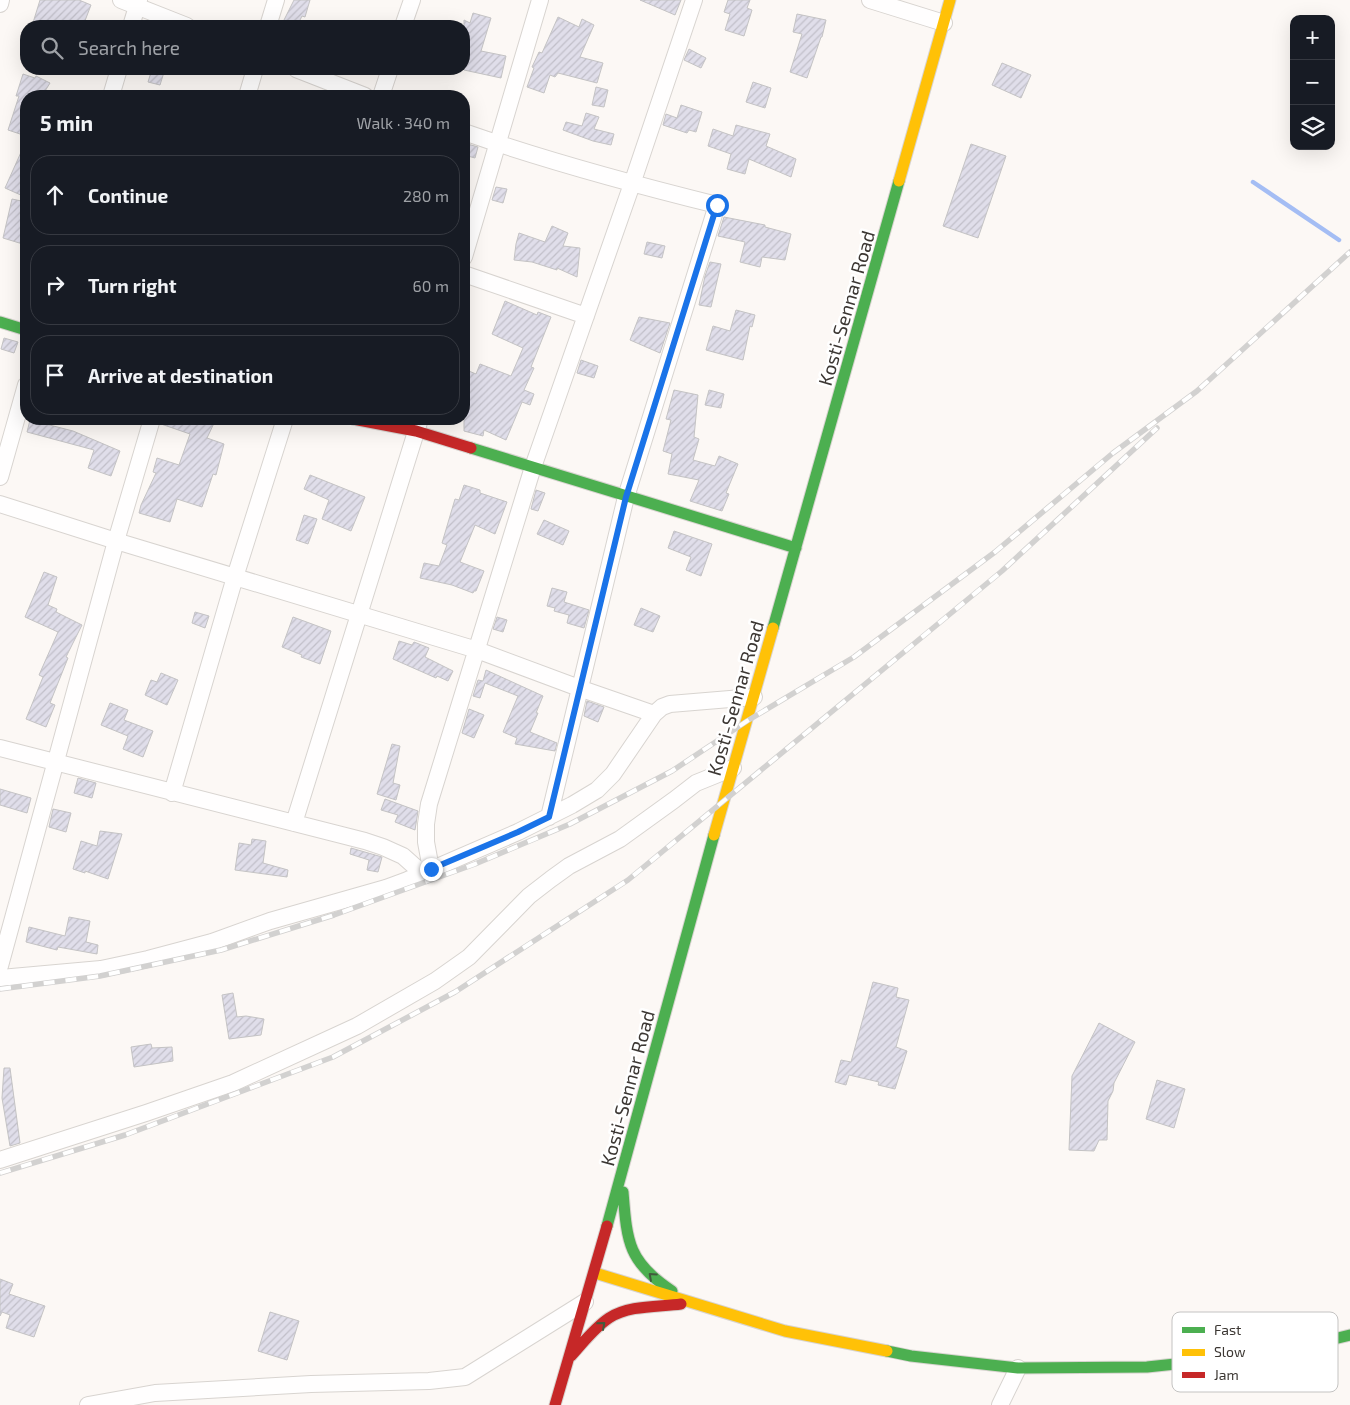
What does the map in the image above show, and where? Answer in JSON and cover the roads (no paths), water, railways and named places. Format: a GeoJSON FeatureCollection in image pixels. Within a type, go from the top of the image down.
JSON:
{"type":"FeatureCollection","features":[{"type":"Feature","properties":{"kind":"main road","name":"Kosti-Sennar Road"},"geometry":{"type":"LineString","coordinates":[[555,1405],[595,1273],[733,768],[950,0]]}},
{"type":"Feature","properties":{"kind":"main road"},"geometry":{"type":"LineString","coordinates":[[0,322],[20,328]]}},
{"type":"Feature","properties":{"kind":"main road"},"geometry":{"type":"LineString","coordinates":[[418,425],[533,467],[796,548]]}},
{"type":"Feature","properties":{"kind":"main road"},"geometry":{"type":"LineString","coordinates":[[621,1175],[629,1244],[638,1262],[651,1277],[693,1303]]}},
{"type":"Feature","properties":{"kind":"main road"},"geometry":{"type":"LineString","coordinates":[[595,1273],[785,1331],[910,1356],[1018,1368],[1147,1367],[1172,1364]]}},
{"type":"Feature","properties":{"kind":"main road"},"geometry":{"type":"LineString","coordinates":[[568,1360],[599,1327],[613,1316],[632,1310],[693,1303]]}},
{"type":"Feature","properties":{"kind":"street"},"geometry":{"type":"LineString","coordinates":[[0,4],[1,0]]}},
{"type":"Feature","properties":{"kind":"street"},"geometry":{"type":"LineString","coordinates":[[121,0],[138,4],[174,20]]}},
{"type":"Feature","properties":{"kind":"street"},"geometry":{"type":"LineString","coordinates":[[270,20],[276,0]]}},
{"type":"Feature","properties":{"kind":"street"},"geometry":{"type":"LineString","coordinates":[[405,20],[412,0]]}},
{"type":"Feature","properties":{"kind":"street"},"geometry":{"type":"LineString","coordinates":[[470,236],[540,0]]}},
{"type":"Feature","properties":{"kind":"street"},"geometry":{"type":"LineString","coordinates":[[426,871],[426,824],[429,804],[533,467],[694,0]]}},
{"type":"Feature","properties":{"kind":"street"},"geometry":{"type":"LineString","coordinates":[[870,0],[944,23]]}},
{"type":"Feature","properties":{"kind":"street"},"geometry":{"type":"LineString","coordinates":[[133,20],[138,4]]}},
{"type":"Feature","properties":{"kind":"street"},"geometry":{"type":"LineString","coordinates":[[113,90],[117,75]]}},
{"type":"Feature","properties":{"kind":"street"},"geometry":{"type":"LineString","coordinates":[[249,90],[253,75]]}},
{"type":"Feature","properties":{"kind":"street"},"geometry":{"type":"LineString","coordinates":[[311,75],[350,90]]}},
{"type":"Feature","properties":{"kind":"street"},"geometry":{"type":"LineString","coordinates":[[383,90],[388,75]]}},
{"type":"Feature","properties":{"kind":"street"},"geometry":{"type":"LineString","coordinates":[[470,134],[632,184],[717,205],[626,497],[549,817]]}},
{"type":"Feature","properties":{"kind":"street"},"geometry":{"type":"LineString","coordinates":[[470,276],[586,316]]}},
{"type":"Feature","properties":{"kind":"street"},"geometry":{"type":"LineString","coordinates":[[0,477],[20,406]]}},
{"type":"Feature","properties":{"kind":"street"},"geometry":{"type":"LineString","coordinates":[[0,966],[116,541],[150,425]]}},
{"type":"Feature","properties":{"kind":"street"},"geometry":{"type":"LineString","coordinates":[[172,793],[235,577],[283,425]]}},
{"type":"Feature","properties":{"kind":"street"},"geometry":{"type":"LineString","coordinates":[[294,823],[418,425]]}},
{"type":"Feature","properties":{"kind":"street"},"geometry":{"type":"LineString","coordinates":[[0,504],[477,650],[654,714]]}},
{"type":"Feature","properties":{"kind":"street"},"geometry":{"type":"LineString","coordinates":[[0,978],[100,969],[148,959],[212,942],[270,921],[386,888],[518,832],[597,790],[613,774],[654,714],[662,707],[670,704],[754,697]]}},
{"type":"Feature","properties":{"kind":"street"},"geometry":{"type":"LineString","coordinates":[[0,748],[366,841],[403,856],[426,871]]}},
{"type":"Feature","properties":{"kind":"street"},"geometry":{"type":"LineString","coordinates":[[0,1160],[233,1083],[357,1026],[435,981],[469,957],[530,896],[563,870],[620,839],[696,783],[733,768]]}},
{"type":"Feature","properties":{"kind":"street"},"geometry":{"type":"LineString","coordinates":[[88,1405],[155,1393],[465,1377],[586,1302]]}},
{"type":"Feature","properties":{"kind":"street"},"geometry":{"type":"LineString","coordinates":[[1000,1405],[1018,1368]]}},
{"type":"Feature","properties":{"kind":"waterway"},"geometry":{"type":"LineString","coordinates":[[1253,182],[1339,240]]}},
{"type":"Feature","properties":{"kind":"railway"},"geometry":{"type":"LineString","coordinates":[[0,989],[100,976],[221,950],[334,915],[475,864],[570,824],[672,771],[747,721],[854,657],[995,552],[1113,453],[1197,391],[1350,252]]}},
{"type":"Feature","properties":{"kind":"railway"},"geometry":{"type":"LineString","coordinates":[[0,1173],[125,1135],[333,1057],[455,992],[628,880],[1002,571],[1157,428]]}}]}
